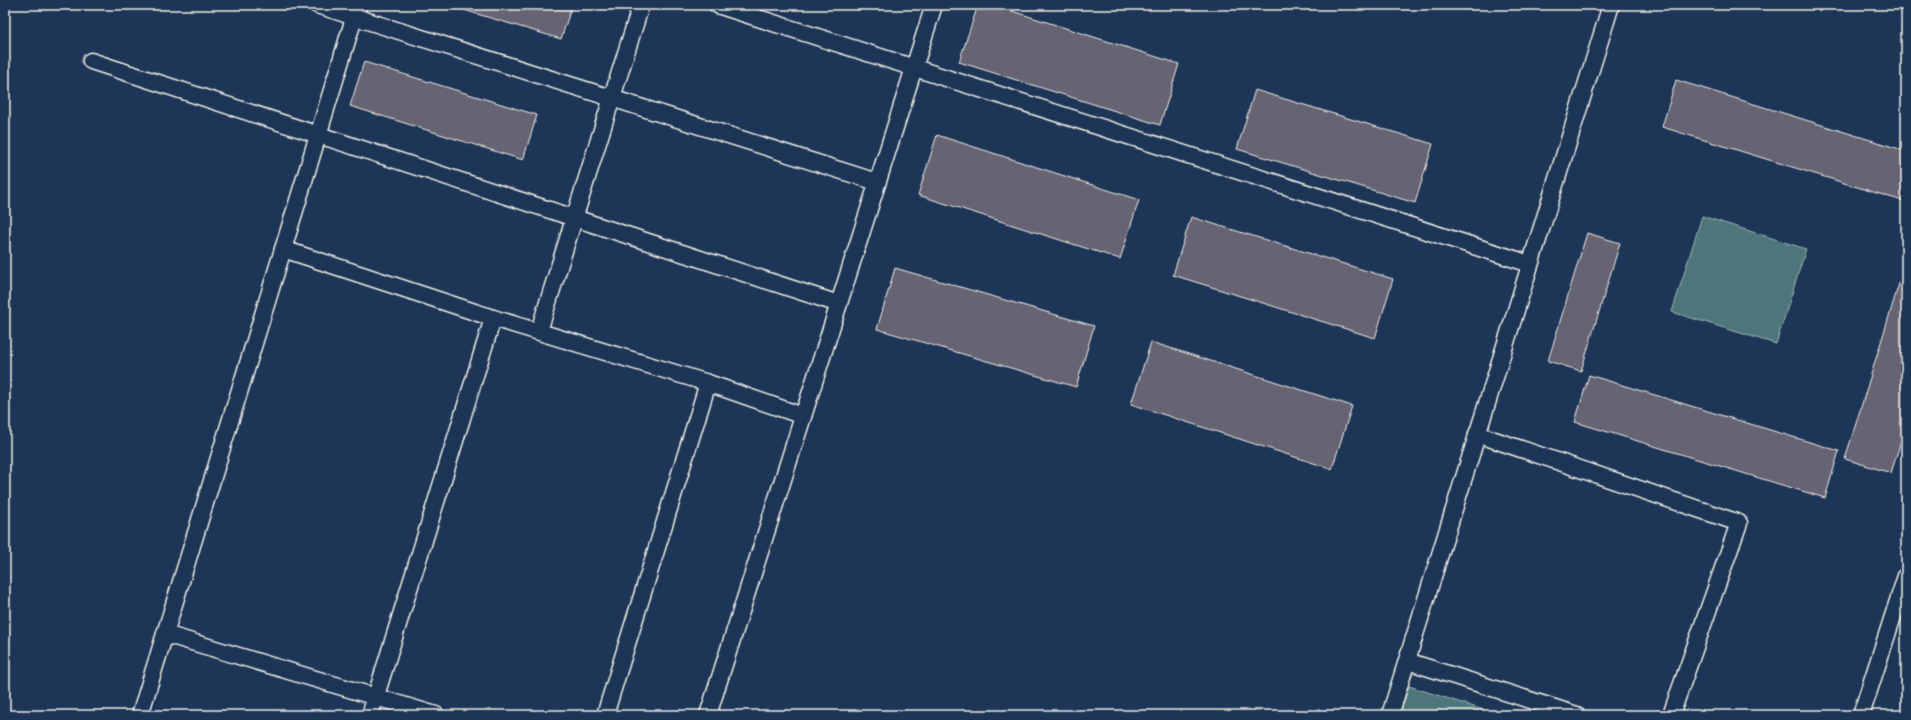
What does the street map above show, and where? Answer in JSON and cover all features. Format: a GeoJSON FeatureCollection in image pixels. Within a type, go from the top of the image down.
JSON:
{"type":"FeatureCollection","features":[{"type":"Feature","properties":{"kind":"lane"},"geometry":{"type":"LineString","coordinates":[[317,5],[356,11],[612,98],[877,182]]}},
{"type":"Feature","properties":{"kind":"lane"},"geometry":{"type":"LineString","coordinates":[[539,331],[641,5]]}},
{"type":"Feature","properties":{"kind":"lane"},"geometry":{"type":"LineString","coordinates":[[718,5],[1530,264]]}},
{"type":"Feature","properties":{"kind":"lane"},"geometry":{"type":"LineString","coordinates":[[708,715],[934,5]]}},
{"type":"Feature","properties":{"kind":"lane"},"geometry":{"type":"LineString","coordinates":[[1390,715],[1610,5]]}},
{"type":"Feature","properties":{"kind":"lane"},"geometry":{"type":"LineString","coordinates":[[140,715],[356,11]]}},
{"type":"Feature","properties":{"kind":"lane"},"geometry":{"type":"LineString","coordinates":[[91,62],[839,304]]}},
{"type":"Feature","properties":{"kind":"lane"},"geometry":{"type":"LineString","coordinates":[[283,250],[493,318],[708,382],[803,416]]}},
{"type":"Feature","properties":{"kind":"lane"},"geometry":{"type":"LineString","coordinates":[[370,715],[493,318]]}},
{"type":"Feature","properties":{"kind":"lane"},"geometry":{"type":"LineString","coordinates":[[605,715],[708,382]]}},
{"type":"Feature","properties":{"kind":"lane"},"geometry":{"type":"LineString","coordinates":[[1478,434],[1739,523],[1672,715]]}},
{"type":"Feature","properties":{"kind":"lane"},"geometry":{"type":"LineString","coordinates":[[1861,715],[1906,576]]}},
{"type":"Feature","properties":{"kind":"lane"},"geometry":{"type":"LineString","coordinates":[[165,634],[436,715]]}},
{"type":"Feature","properties":{"kind":"lane"},"geometry":{"type":"LineString","coordinates":[[1407,661],[1577,715]]}},
{"type":"Feature","properties":{"kind":"green space"},"geometry":{"type":"Polygon","coordinates":[[[1702,216],[1806,249],[1776,344],[1672,312],[1702,216]]]}},
{"type":"Feature","properties":{"kind":"green space"},"geometry":{"type":"Polygon","coordinates":[[[1409,686],[1499,715],[1400,715],[1409,686]]]}},
{"type":"Feature","properties":{"kind":"building"},"geometry":{"type":"Polygon","coordinates":[[[447,5],[572,5],[561,39],[447,5]]]}},
{"type":"Feature","properties":{"kind":"building"},"geometry":{"type":"Polygon","coordinates":[[[978,5],[993,5],[1179,64],[1160,125],[959,62],[978,5]]]}},
{"type":"Feature","properties":{"kind":"building"},"geometry":{"type":"Polygon","coordinates":[[[364,62],[537,115],[523,160],[350,106],[364,62]]]}},
{"type":"Feature","properties":{"kind":"building"},"geometry":{"type":"Polygon","coordinates":[[[1676,80],[1906,151],[1906,202],[1662,127],[1676,80]]]}},
{"type":"Feature","properties":{"kind":"building"},"geometry":{"type":"Polygon","coordinates":[[[1255,90],[1433,144],[1415,203],[1237,149],[1255,90]]]}},
{"type":"Feature","properties":{"kind":"building"},"geometry":{"type":"Polygon","coordinates":[[[937,135],[1139,200],[1120,259],[918,195],[937,135]]]}},
{"type":"Feature","properties":{"kind":"building"},"geometry":{"type":"Polygon","coordinates":[[[1191,217],[1393,279],[1375,338],[1173,275],[1191,217]]]}},
{"type":"Feature","properties":{"kind":"building"},"geometry":{"type":"Polygon","coordinates":[[[1587,233],[1620,243],[1581,371],[1548,361],[1587,233]]]}},
{"type":"Feature","properties":{"kind":"building"},"geometry":{"type":"Polygon","coordinates":[[[1906,261],[1906,425],[1891,473],[1845,459],[1906,261]]]}},
{"type":"Feature","properties":{"kind":"building"},"geometry":{"type":"Polygon","coordinates":[[[895,268],[1094,326],[1076,387],[877,329],[895,268]]]}},
{"type":"Feature","properties":{"kind":"building"},"geometry":{"type":"Polygon","coordinates":[[[1151,342],[1352,406],[1332,469],[1131,404],[1151,342]]]}},
{"type":"Feature","properties":{"kind":"building"},"geometry":{"type":"Polygon","coordinates":[[[1589,375],[1839,451],[1825,498],[1575,422],[1589,375]]]}}]}
